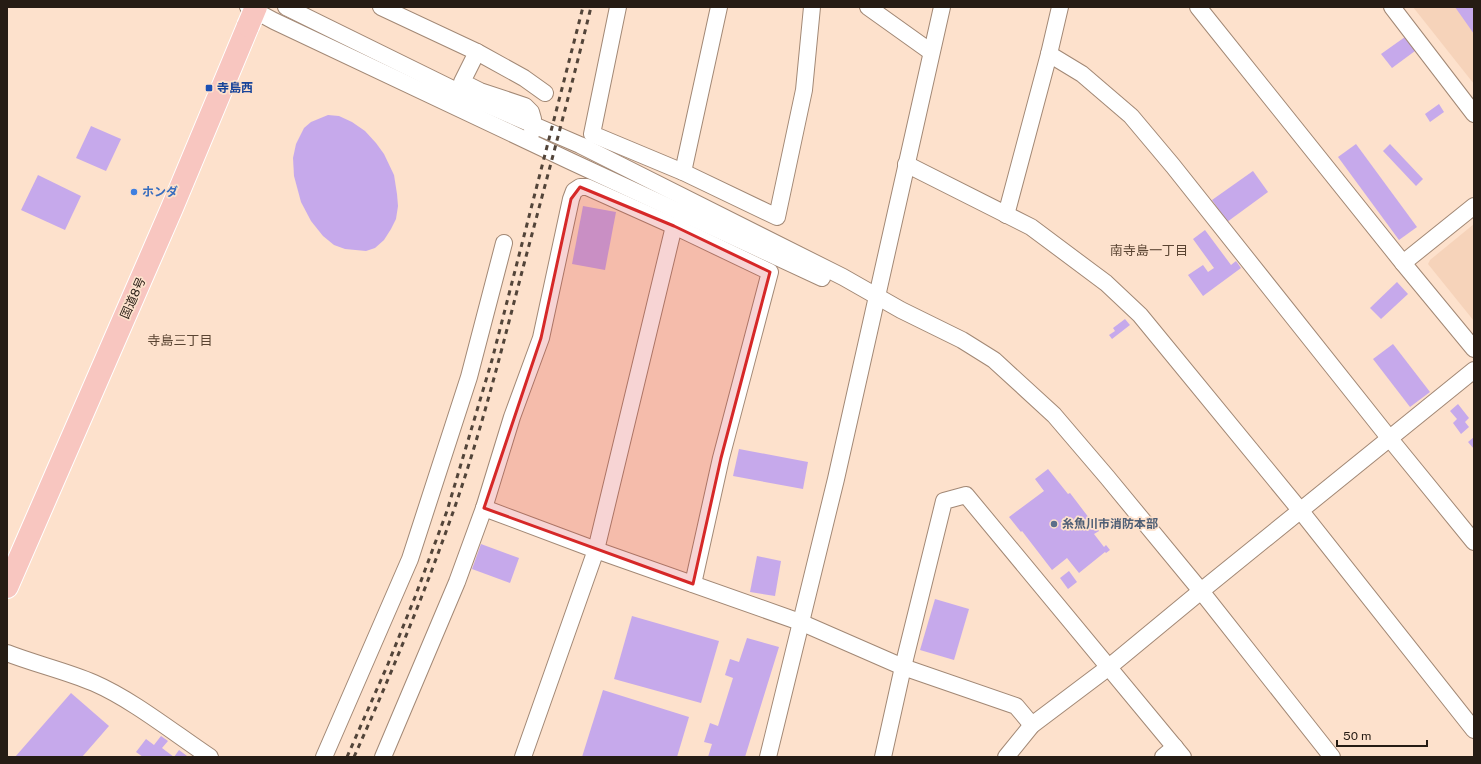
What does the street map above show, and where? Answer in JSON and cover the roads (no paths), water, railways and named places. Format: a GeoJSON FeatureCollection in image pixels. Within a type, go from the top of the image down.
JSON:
{"type":"FeatureCollection","features":[{"type":"Feature","properties":{"kind":"highway","name":"国道8号"},"geometry":{"type":"LineString","coordinates":[[7,587],[176,201],[251,13]]}},
{"type":"Feature","properties":{"kind":"street"},"geometry":{"type":"LineString","coordinates":[[286,7],[471,98],[580,145],[843,277],[876,297],[962,340],[994,360],[1054,416],[1107,477],[1201,591],[1332,757]]}},
{"type":"Feature","properties":{"kind":"street"},"geometry":{"type":"LineString","coordinates":[[381,7],[477,52],[524,78],[545,93]]}},
{"type":"Feature","properties":{"kind":"street"},"geometry":{"type":"LineString","coordinates":[[618,7],[592,134],[683,172],[777,217],[804,90],[812,7]]}},
{"type":"Feature","properties":{"kind":"street"},"geometry":{"type":"LineString","coordinates":[[683,172],[719,7]]}},
{"type":"Feature","properties":{"kind":"street"},"geometry":{"type":"LineString","coordinates":[[868,7],[932,52]]}},
{"type":"Feature","properties":{"kind":"street"},"geometry":{"type":"LineString","coordinates":[[768,757],[836,479],[942,7]]}},
{"type":"Feature","properties":{"kind":"street"},"geometry":{"type":"LineString","coordinates":[[1006,215],[1060,7]]}},
{"type":"Feature","properties":{"kind":"street"},"geometry":{"type":"LineString","coordinates":[[1198,7],[1403,264],[1474,349]]}},
{"type":"Feature","properties":{"kind":"street"},"geometry":{"type":"LineString","coordinates":[[1392,7],[1474,114]]}},
{"type":"Feature","properties":{"kind":"street"},"geometry":{"type":"LineString","coordinates":[[251,13],[274,21],[530,143],[840,286],[876,297]]}},
{"type":"Feature","properties":{"kind":"street"},"geometry":{"type":"LineString","coordinates":[[477,52],[462,82],[525,106],[531,112],[533,125],[530,143]]}},
{"type":"Feature","properties":{"kind":"street"},"geometry":{"type":"LineString","coordinates":[[1049,54],[1082,74],[1131,116],[1173,166],[1390,439],[1474,542]]}},
{"type":"Feature","properties":{"kind":"street"},"geometry":{"type":"LineString","coordinates":[[906,164],[1031,227],[1106,282],[1140,315],[1300,510],[1474,730]]}},
{"type":"Feature","properties":{"kind":"street"},"geometry":{"type":"LineString","coordinates":[[383,757],[457,582],[484,508],[512,417],[540,338],[570,199],[574,191],[580,187],[586,187],[674,226],[770,272],[721,458],[693,584]]}},
{"type":"Feature","properties":{"kind":"street"},"geometry":{"type":"LineString","coordinates":[[1403,264],[1474,206]]}},
{"type":"Feature","properties":{"kind":"street"},"geometry":{"type":"LineString","coordinates":[[523,757],[596,550],[674,226]]}},
{"type":"Feature","properties":{"kind":"street"},"geometry":{"type":"LineString","coordinates":[[324,757],[410,559],[469,377],[504,243]]}},
{"type":"Feature","properties":{"kind":"street"},"geometry":{"type":"LineString","coordinates":[[1006,757],[1032,726],[1109,667],[1300,510],[1474,370]]}},
{"type":"Feature","properties":{"kind":"street"},"geometry":{"type":"LineString","coordinates":[[883,757],[903,667],[944,501],[966,495],[1109,667],[1174,754]]}},
{"type":"Feature","properties":{"kind":"street"},"geometry":{"type":"LineString","coordinates":[[484,508],[596,550],[800,622],[903,667],[1016,706],[1032,726]]}},
{"type":"Feature","properties":{"kind":"street"},"geometry":{"type":"LineString","coordinates":[[7,653],[93,682],[144,712],[210,757]]}},
{"type":"Feature","properties":{"kind":"railway"},"geometry":{"type":"LineString","coordinates":[[347,757],[388,664],[447,511],[492,360],[583,7]]}},
{"type":"Feature","properties":{"kind":"railway"},"geometry":{"type":"LineString","coordinates":[[354,757],[418,607],[463,484],[499,359],[591,7]]}},
{"type":"Feature","properties":{"kind":"place","name":"寺島西"},"geometry":{"type":"Point","coordinates":[209,88]}},
{"type":"Feature","properties":{"kind":"place","name":"ホンダ"},"geometry":{"type":"Point","coordinates":[134,192]}},
{"type":"Feature","properties":{"kind":"place","name":"糸魚川市消防本部"},"geometry":{"type":"Point","coordinates":[1054,524]}},
{"type":"Feature","properties":{"kind":"district","name":"南寺島一丁目"},"geometry":{"type":"Point","coordinates":[1149,250]}},
{"type":"Feature","properties":{"kind":"district","name":"寺島三丁目"},"geometry":{"type":"Point","coordinates":[180,340]}}]}
